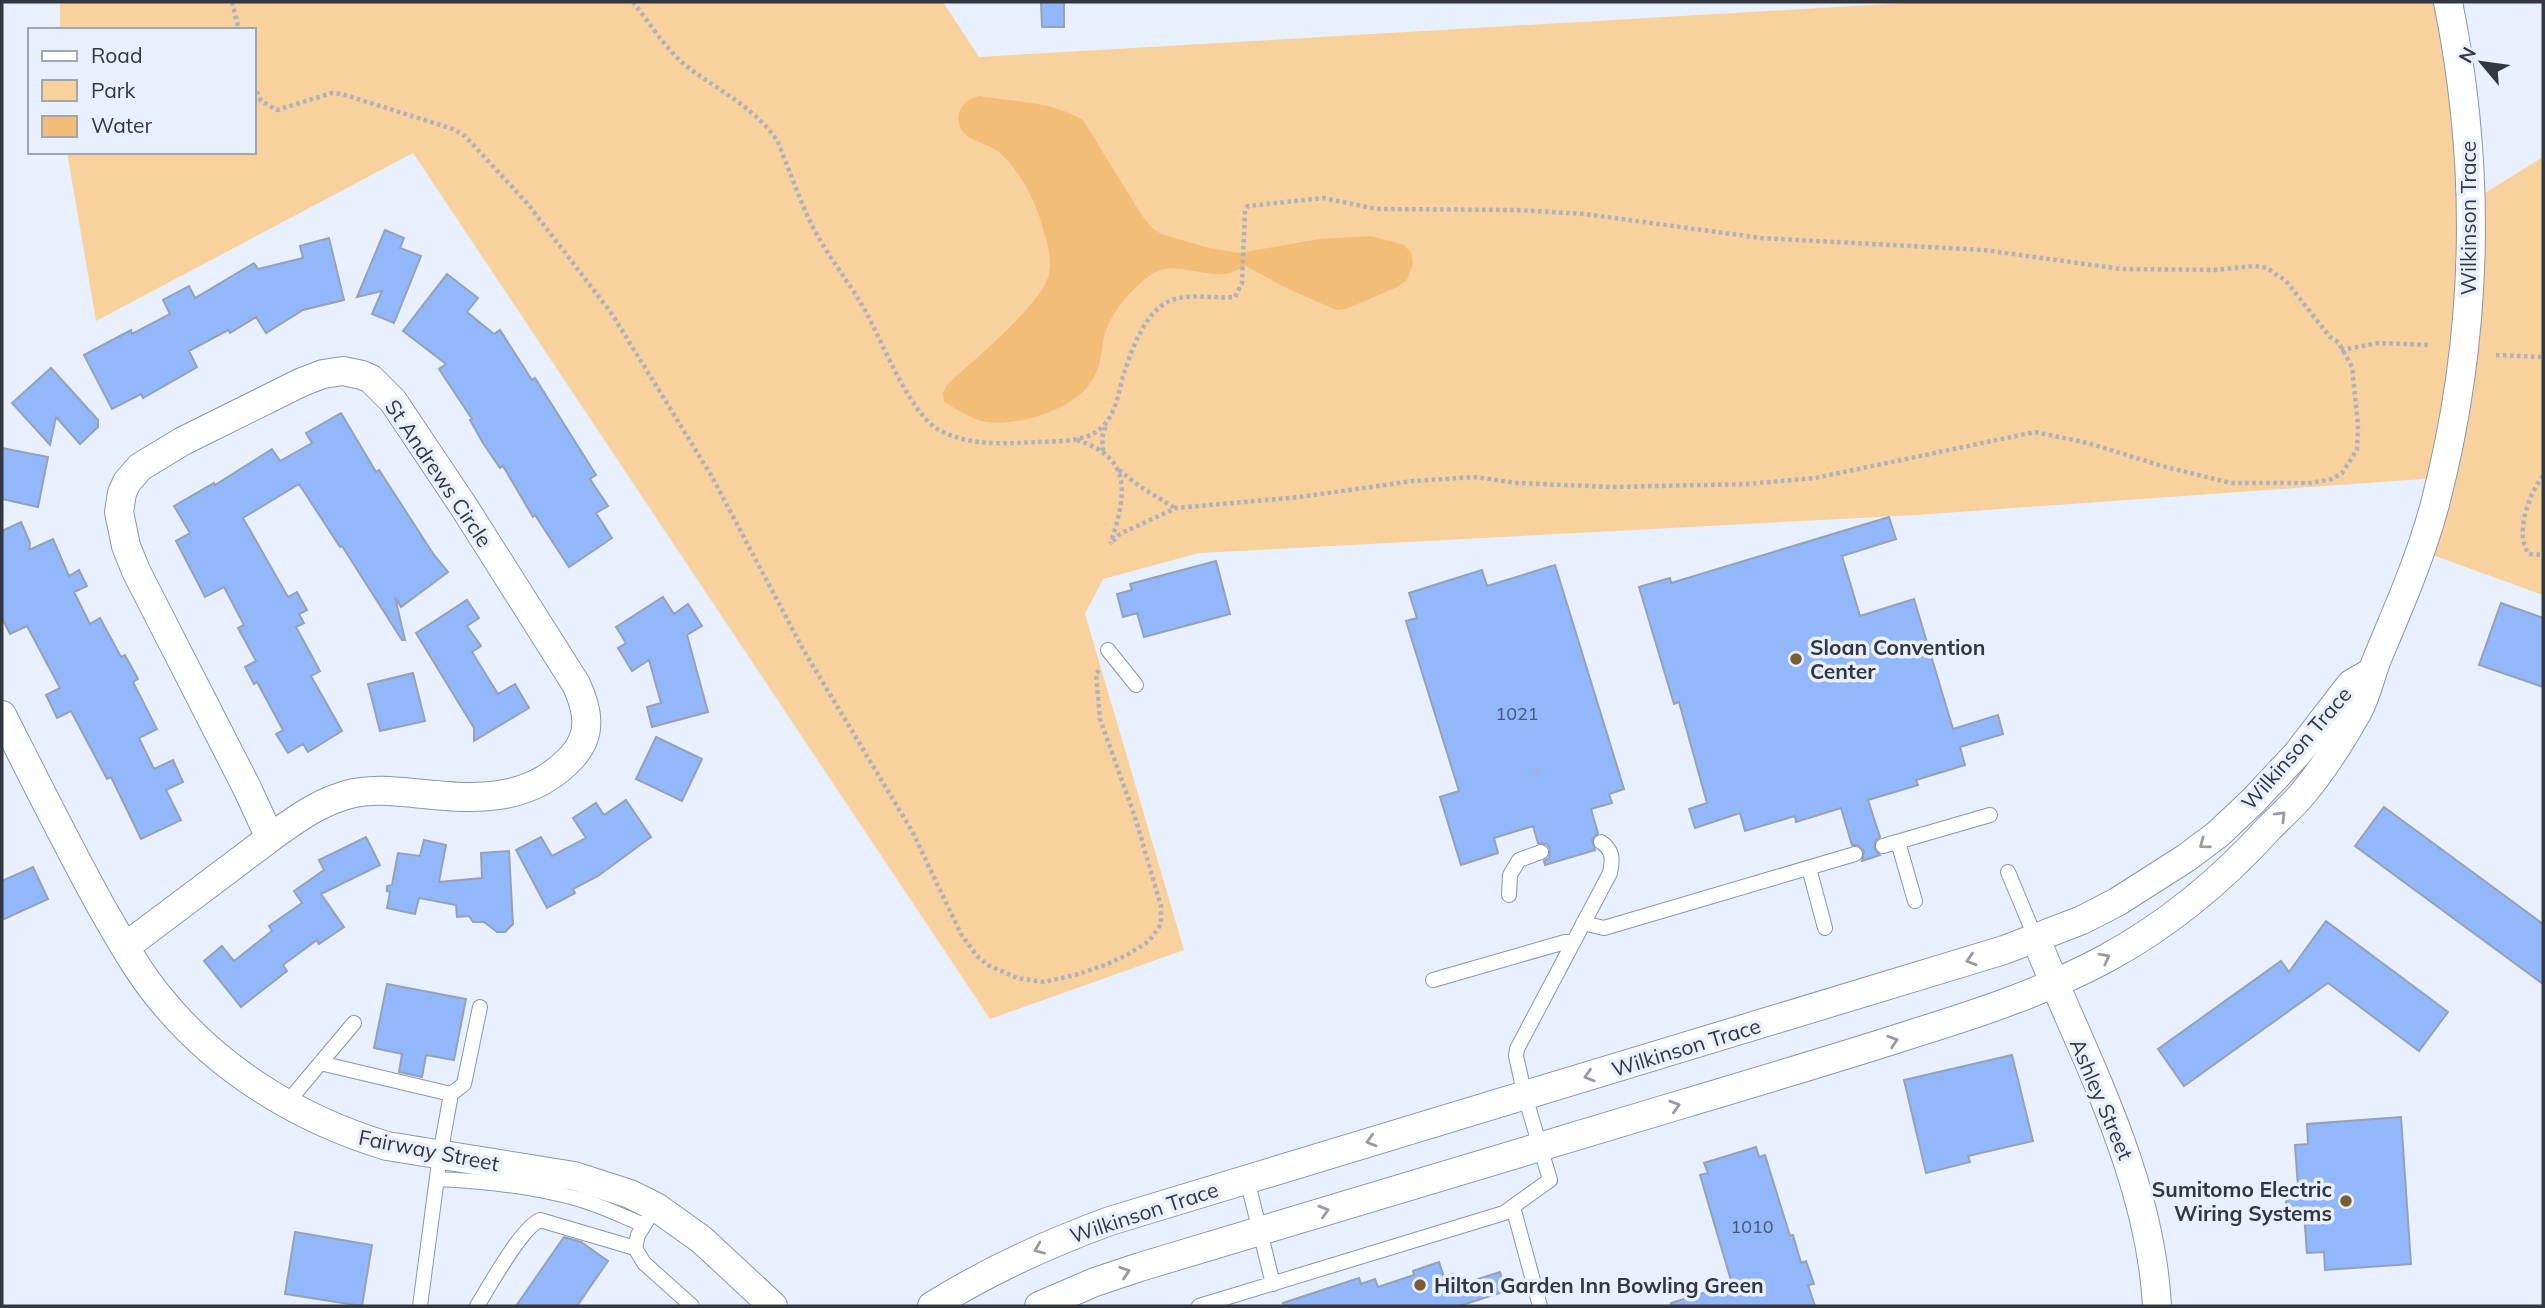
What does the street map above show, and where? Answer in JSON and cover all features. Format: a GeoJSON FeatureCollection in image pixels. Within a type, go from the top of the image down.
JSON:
{"type":"FeatureCollection","features":[{"type":"Feature","properties":{"kind":"street","name":"Wilkinson Trace"},"geometry":{"type":"LineString","coordinates":[[1039,1306],[1067,1300],[1140,1267],[1977,1014],[2054,984],[2106,958],[2147,933],[2196,897],[2258,840],[2300,797],[2336,748],[2362,704],[2370,673],[2417,567],[2452,429],[2468,315],[2472,238],[2470,166],[2458,52],[2448,2]]}},
{"type":"Feature","properties":{"kind":"street","name":"St Andrews Circle"},"geometry":{"type":"LineString","coordinates":[[125,947],[270,838],[328,801],[355,793],[382,790],[461,798],[510,794],[534,785],[563,767],[583,741],[588,722],[584,702],[576,684],[464,507],[400,412],[379,385],[362,374],[353,372],[333,372],[302,382],[183,441],[140,467],[127,482],[122,493],[120,523],[136,571],[270,838]]}},
{"type":"Feature","properties":{"kind":"street","name":"Wilkinson Trace"},"geometry":{"type":"LineString","coordinates":[[932,1306],[995,1269],[1071,1235],[2036,939],[2117,902],[2152,881],[2218,834],[2273,780],[2351,684],[2370,673]]}},
{"type":"Feature","properties":{"kind":"street","name":"Fairway Street"},"geometry":{"type":"LineString","coordinates":[[2,715],[66,841],[125,947],[159,996],[200,1040],[249,1081],[286,1104],[358,1137],[438,1167],[574,1176],[630,1194],[650,1216],[702,1240],[773,1306]]}},
{"type":"Feature","properties":{"kind":"street","name":"Ashley Street"},"geometry":{"type":"LineString","coordinates":[[2036,939],[2126,1153],[2146,1228],[2157,1306]]}},
{"type":"Feature","properties":{"kind":"lane"},"geometry":{"type":"LineString","coordinates":[[1110,652],[1136,685]]}},
{"type":"Feature","properties":{"kind":"lane"},"geometry":{"type":"LineString","coordinates":[[1883,846],[1990,815]]}},
{"type":"Feature","properties":{"kind":"lane"},"geometry":{"type":"LineString","coordinates":[[1199,1306],[1504,1213],[1550,1180],[1525,1096],[1516,1056],[1517,1049],[1610,873],[1613,859],[1610,851],[1601,842]]}},
{"type":"Feature","properties":{"kind":"lane"},"geometry":{"type":"LineString","coordinates":[[1898,842],[1915,901]]}},
{"type":"Feature","properties":{"kind":"lane"},"geometry":{"type":"LineString","coordinates":[[1509,895],[1510,875],[1519,860],[1541,852]]}},
{"type":"Feature","properties":{"kind":"lane"},"geometry":{"type":"LineString","coordinates":[[1583,923],[1604,928],[1855,854]]}},
{"type":"Feature","properties":{"kind":"lane"},"geometry":{"type":"LineString","coordinates":[[1809,868],[1825,928]]}},
{"type":"Feature","properties":{"kind":"lane"},"geometry":{"type":"LineString","coordinates":[[2008,872],[2036,939]]}},
{"type":"Feature","properties":{"kind":"lane"},"geometry":{"type":"LineString","coordinates":[[1433,980],[1565,942],[1573,943]]}},
{"type":"Feature","properties":{"kind":"lane"},"geometry":{"type":"LineString","coordinates":[[420,1306],[450,1094],[464,1084],[480,1007]]}},
{"type":"Feature","properties":{"kind":"lane"},"geometry":{"type":"LineString","coordinates":[[286,1104],[354,1023]]}},
{"type":"Feature","properties":{"kind":"lane"},"geometry":{"type":"LineString","coordinates":[[320,1063],[450,1094]]}},
{"type":"Feature","properties":{"kind":"lane"},"geometry":{"type":"LineString","coordinates":[[1247,1179],[1273,1284]]}},
{"type":"Feature","properties":{"kind":"lane"},"geometry":{"type":"LineString","coordinates":[[1513,1207],[1540,1306]]}},
{"type":"Feature","properties":{"kind":"lane"},"geometry":{"type":"LineString","coordinates":[[650,1216],[638,1235],[635,1248],[643,1263],[691,1306]]}},
{"type":"Feature","properties":{"kind":"lane"},"geometry":{"type":"LineString","coordinates":[[477,1306],[520,1239],[532,1223],[540,1220],[635,1248]]}},
{"type":"Feature","properties":{"kind":"path"},"geometry":{"type":"LineString","coordinates":[[232,2],[238,28]]}},
{"type":"Feature","properties":{"kind":"path"},"geometry":{"type":"LineString","coordinates":[[633,2],[682,62],[749,109],[777,140],[805,211],[818,236],[862,305],[905,387],[924,417],[936,429],[972,441],[1013,444],[1073,439],[1094,433],[1107,422]]}},
{"type":"Feature","properties":{"kind":"path"},"geometry":{"type":"LineString","coordinates":[[256,90],[261,102],[277,110],[332,93],[342,94],[453,129],[466,136],[527,203],[612,314],[711,475],[804,651],[912,831],[961,934],[977,956],[988,965],[1017,978],[1044,982],[1105,965],[1149,941],[1161,924],[1160,906],[1135,817],[1100,719],[1096,674],[1110,652]]}},
{"type":"Feature","properties":{"kind":"path"},"geometry":{"type":"LineString","coordinates":[[1103,451],[1102,438],[1132,354],[1149,320],[1160,306],[1180,298],[1235,297],[1242,283],[1245,210],[1248,206],[1323,198],[1377,209],[1517,210],[1585,214],[1761,238],[1966,249],[2130,270],[2215,270],[2254,266],[2267,268],[2286,281],[2330,337],[2338,342],[2352,367],[2358,425],[2357,450],[2342,473],[2332,479],[2311,483],[2231,482],[2035,432],[1815,478],[1747,484],[1612,487],[1517,483],[1476,477],[1413,481],[1290,498],[1176,509],[1120,534],[1111,544],[1121,506],[1122,488],[1118,470]]}},
{"type":"Feature","properties":{"kind":"path"},"geometry":{"type":"LineString","coordinates":[[2341,350],[2379,343],[2430,345]]}},
{"type":"Feature","properties":{"kind":"path"},"geometry":{"type":"LineString","coordinates":[[2496,355],[2543,357]]}},
{"type":"Feature","properties":{"kind":"path"},"geometry":{"type":"LineString","coordinates":[[1073,439],[1103,451],[1118,470],[1176,509]]}},
{"type":"Feature","properties":{"kind":"path"},"geometry":{"type":"LineString","coordinates":[[2543,476],[2530,499],[2523,541],[2529,554],[2543,555]]}},
{"type":"Feature","properties":{"kind":"green space"},"geometry":{"type":"Polygon","coordinates":[[[60,2],[943,2],[979,57],[1922,2],[2447,2],[2472,201],[2543,157],[2543,595],[2422,551],[2437,478],[1916,515],[1199,553],[1103,579],[1085,614],[1184,950],[990,1019],[413,153],[96,321],[67,154],[256,154],[256,28],[60,28],[60,2]]]}},
{"type":"Feature","properties":{"kind":"water"},"geometry":{"type":"Polygon","coordinates":[[[979,96],[1058,109],[1083,120],[1141,214],[1151,227],[1161,234],[1209,248],[1240,253],[1319,239],[1371,236],[1404,245],[1411,253],[1413,263],[1407,280],[1346,309],[1336,310],[1284,287],[1246,266],[1226,274],[1179,269],[1160,270],[1137,287],[1116,311],[1104,338],[1096,374],[1085,390],[1074,399],[1046,413],[1016,421],[988,422],[971,417],[944,402],[943,393],[947,385],[1005,332],[1034,301],[1044,287],[1050,264],[1041,221],[1021,179],[1000,153],[967,136],[960,127],[958,116],[962,107],[979,96]]]}},
{"type":"Feature","properties":{"kind":"building"},"geometry":{"type":"Polygon","coordinates":[[[1041,2],[1064,2],[1064,27],[1042,27],[1041,2]]]}},
{"type":"Feature","properties":{"kind":"building"},"geometry":{"type":"Polygon","coordinates":[[[385,230],[404,238],[400,248],[421,256],[394,323],[372,314],[382,291],[357,297],[385,230]]]}},
{"type":"Feature","properties":{"kind":"building"},"geometry":{"type":"Polygon","coordinates":[[[329,238],[344,300],[303,310],[266,333],[256,317],[230,333],[228,330],[189,351],[197,367],[143,398],[141,394],[112,409],[84,355],[131,330],[132,334],[170,314],[163,300],[189,286],[195,298],[254,263],[258,269],[303,258],[300,246],[329,238]]]}},
{"type":"Feature","properties":{"kind":"building"},"geometry":{"type":"Polygon","coordinates":[[[447,274],[478,298],[467,312],[494,334],[500,330],[532,380],[535,378],[596,475],[590,479],[608,506],[596,513],[612,538],[569,567],[535,515],[533,517],[503,466],[500,468],[483,443],[470,420],[472,419],[439,369],[446,364],[403,331],[447,274]]]}},
{"type":"Feature","properties":{"kind":"building"},"geometry":{"type":"Polygon","coordinates":[[[51,368],[98,420],[98,427],[80,444],[56,417],[50,445],[12,403],[51,368]]]}},
{"type":"Feature","properties":{"kind":"building"},"geometry":{"type":"Polygon","coordinates":[[[341,413],[376,472],[379,470],[448,572],[401,607],[395,597],[405,640],[402,640],[299,484],[243,518],[288,597],[297,592],[307,610],[299,614],[304,623],[296,627],[320,671],[311,676],[342,731],[308,752],[303,744],[288,753],[276,734],[283,730],[257,682],[254,684],[245,667],[256,661],[238,628],[244,625],[224,587],[205,597],[176,541],[190,533],[174,506],[214,483],[215,485],[272,449],[280,461],[312,443],[306,433],[341,413]]]}},
{"type":"Feature","properties":{"kind":"building"},"geometry":{"type":"Polygon","coordinates":[[[2,448],[48,457],[38,507],[2,499],[2,448]]]}},
{"type":"Feature","properties":{"kind":"building","name":"Sloan Convention Center"},"geometry":{"type":"Polygon","coordinates":[[[1889,517],[1896,539],[1842,556],[1860,616],[1914,599],[1953,729],[1998,715],[2003,734],[1960,747],[1965,765],[1916,780],[1918,785],[1868,800],[1880,837],[1874,848],[1880,855],[1862,861],[1864,851],[1858,845],[1852,845],[1841,808],[1796,822],[1795,816],[1745,831],[1740,813],[1695,828],[1689,809],[1707,803],[1679,702],[1674,704],[1639,587],[1670,578],[1671,583],[1889,517]]]}},
{"type":"Feature","properties":{"kind":"building"},"geometry":{"type":"Polygon","coordinates":[[[21,522],[30,543],[29,550],[53,539],[69,576],[79,570],[87,586],[74,592],[90,624],[100,618],[121,657],[125,655],[138,679],[133,682],[157,729],[139,738],[154,769],[173,760],[183,782],[166,790],[181,820],[141,839],[111,777],[107,779],[71,711],[57,718],[46,695],[60,688],[27,626],[10,634],[2,618],[2,531],[21,522]]]}},
{"type":"Feature","properties":{"kind":"building"},"geometry":{"type":"Polygon","coordinates":[[[1216,561],[1230,614],[1144,637],[1137,613],[1123,617],[1117,594],[1132,590],[1130,584],[1216,561]]]}},
{"type":"Feature","properties":{"kind":"building"},"geometry":{"type":"Polygon","coordinates":[[[1555,565],[1624,789],[1609,794],[1612,803],[1591,809],[1598,833],[1592,840],[1595,850],[1545,865],[1544,861],[1549,858],[1550,849],[1547,844],[1538,843],[1533,826],[1494,838],[1498,853],[1461,865],[1440,797],[1459,791],[1406,621],[1417,618],[1409,593],[1482,570],[1487,586],[1555,565]]]}},
{"type":"Feature","properties":{"kind":"building"},"geometry":{"type":"Polygon","coordinates":[[[663,597],[674,614],[688,604],[702,626],[687,635],[708,712],[652,727],[647,707],[661,703],[649,660],[632,671],[618,648],[626,643],[616,627],[663,597]]]}},
{"type":"Feature","properties":{"kind":"building"},"geometry":{"type":"Polygon","coordinates":[[[467,600],[479,618],[467,626],[481,646],[472,652],[498,694],[515,684],[529,708],[474,741],[474,728],[416,633],[467,600]]]}},
{"type":"Feature","properties":{"kind":"building"},"geometry":{"type":"Polygon","coordinates":[[[2501,603],[2543,618],[2543,687],[2479,665],[2501,603]]]}},
{"type":"Feature","properties":{"kind":"building"},"geometry":{"type":"Polygon","coordinates":[[[413,673],[425,721],[380,731],[368,684],[413,673]]]}},
{"type":"Feature","properties":{"kind":"building"},"geometry":{"type":"Polygon","coordinates":[[[656,737],[702,759],[682,801],[636,779],[656,737]]]}},
{"type":"Feature","properties":{"kind":"building"},"geometry":{"type":"Polygon","coordinates":[[[626,800],[651,837],[598,876],[573,889],[575,893],[547,908],[516,850],[541,837],[552,856],[586,838],[573,818],[596,803],[604,815],[626,800]]]}},
{"type":"Feature","properties":{"kind":"building"},"geometry":{"type":"Polygon","coordinates":[[[2384,807],[2543,924],[2543,984],[2355,846],[2384,807]]]}},
{"type":"Feature","properties":{"kind":"building"},"geometry":{"type":"Polygon","coordinates":[[[366,837],[380,865],[321,894],[344,927],[319,944],[317,940],[283,965],[287,971],[241,1007],[204,961],[222,946],[234,961],[272,931],[269,926],[302,903],[294,891],[324,870],[319,860],[366,837]]]}},
{"type":"Feature","properties":{"kind":"building"},"geometry":{"type":"Polygon","coordinates":[[[424,840],[446,845],[439,882],[482,878],[481,853],[509,851],[513,924],[505,932],[497,932],[484,922],[473,922],[469,916],[457,917],[456,905],[419,898],[415,914],[387,908],[390,892],[387,891],[387,886],[392,885],[398,853],[420,856],[424,840]]]}},
{"type":"Feature","properties":{"kind":"building"},"geometry":{"type":"Polygon","coordinates":[[[33,867],[48,899],[2,920],[2,881],[33,867]]]}},
{"type":"Feature","properties":{"kind":"building"},"geometry":{"type":"Polygon","coordinates":[[[2326,921],[2448,1012],[2419,1051],[2328,983],[2184,1086],[2158,1049],[2281,961],[2289,972],[2326,921]]]}},
{"type":"Feature","properties":{"kind":"building"},"geometry":{"type":"Polygon","coordinates":[[[387,984],[466,999],[454,1060],[426,1055],[422,1077],[399,1072],[402,1054],[374,1048],[387,984]]]}},
{"type":"Feature","properties":{"kind":"building"},"geometry":{"type":"Polygon","coordinates":[[[2012,1055],[2033,1141],[1968,1156],[1970,1162],[1926,1173],[1904,1080],[2012,1055]]]}},
{"type":"Feature","properties":{"kind":"building","name":"Sumitomo Electric Wiring Systems"},"geometry":{"type":"Polygon","coordinates":[[[2401,1117],[2411,1264],[2325,1270],[2324,1252],[2307,1253],[2304,1214],[2287,1215],[2285,1188],[2298,1187],[2295,1145],[2308,1144],[2307,1124],[2401,1117]]]}},
{"type":"Feature","properties":{"kind":"building"},"geometry":{"type":"Polygon","coordinates":[[[1756,1147],[1759,1157],[1765,1155],[1801,1263],[1806,1261],[1814,1284],[1808,1285],[1815,1306],[1671,1306],[1671,1303],[1732,1284],[1700,1175],[1708,1173],[1704,1163],[1756,1147]]]}},
{"type":"Feature","properties":{"kind":"building"},"geometry":{"type":"Polygon","coordinates":[[[295,1232],[372,1245],[362,1306],[285,1294],[295,1232]]]}},
{"type":"Feature","properties":{"kind":"building"},"geometry":{"type":"Polygon","coordinates":[[[564,1237],[581,1242],[608,1261],[577,1306],[516,1306],[564,1237]]]}},
{"type":"Feature","properties":{"kind":"building","name":"Hilton Garden Inn Bowling Green"},"geometry":{"type":"Polygon","coordinates":[[[1439,1262],[1444,1277],[1453,1274],[1456,1286],[1500,1272],[1506,1291],[1459,1306],[1284,1306],[1283,1303],[1359,1278],[1361,1284],[1375,1279],[1378,1287],[1414,1275],[1413,1271],[1439,1262]]]}},
{"type":"Feature","properties":{"kind":"place","name":"Sloan Convention Center"},"geometry":{"type":"Point","coordinates":[1796,659]}},
{"type":"Feature","properties":{"kind":"place","name":"Sumitomo Electric Wiring Systems"},"geometry":{"type":"Point","coordinates":[2346,1201]}},
{"type":"Feature","properties":{"kind":"place","name":"Hilton Garden Inn Bowling Green"},"geometry":{"type":"Point","coordinates":[1420,1285]}}]}
